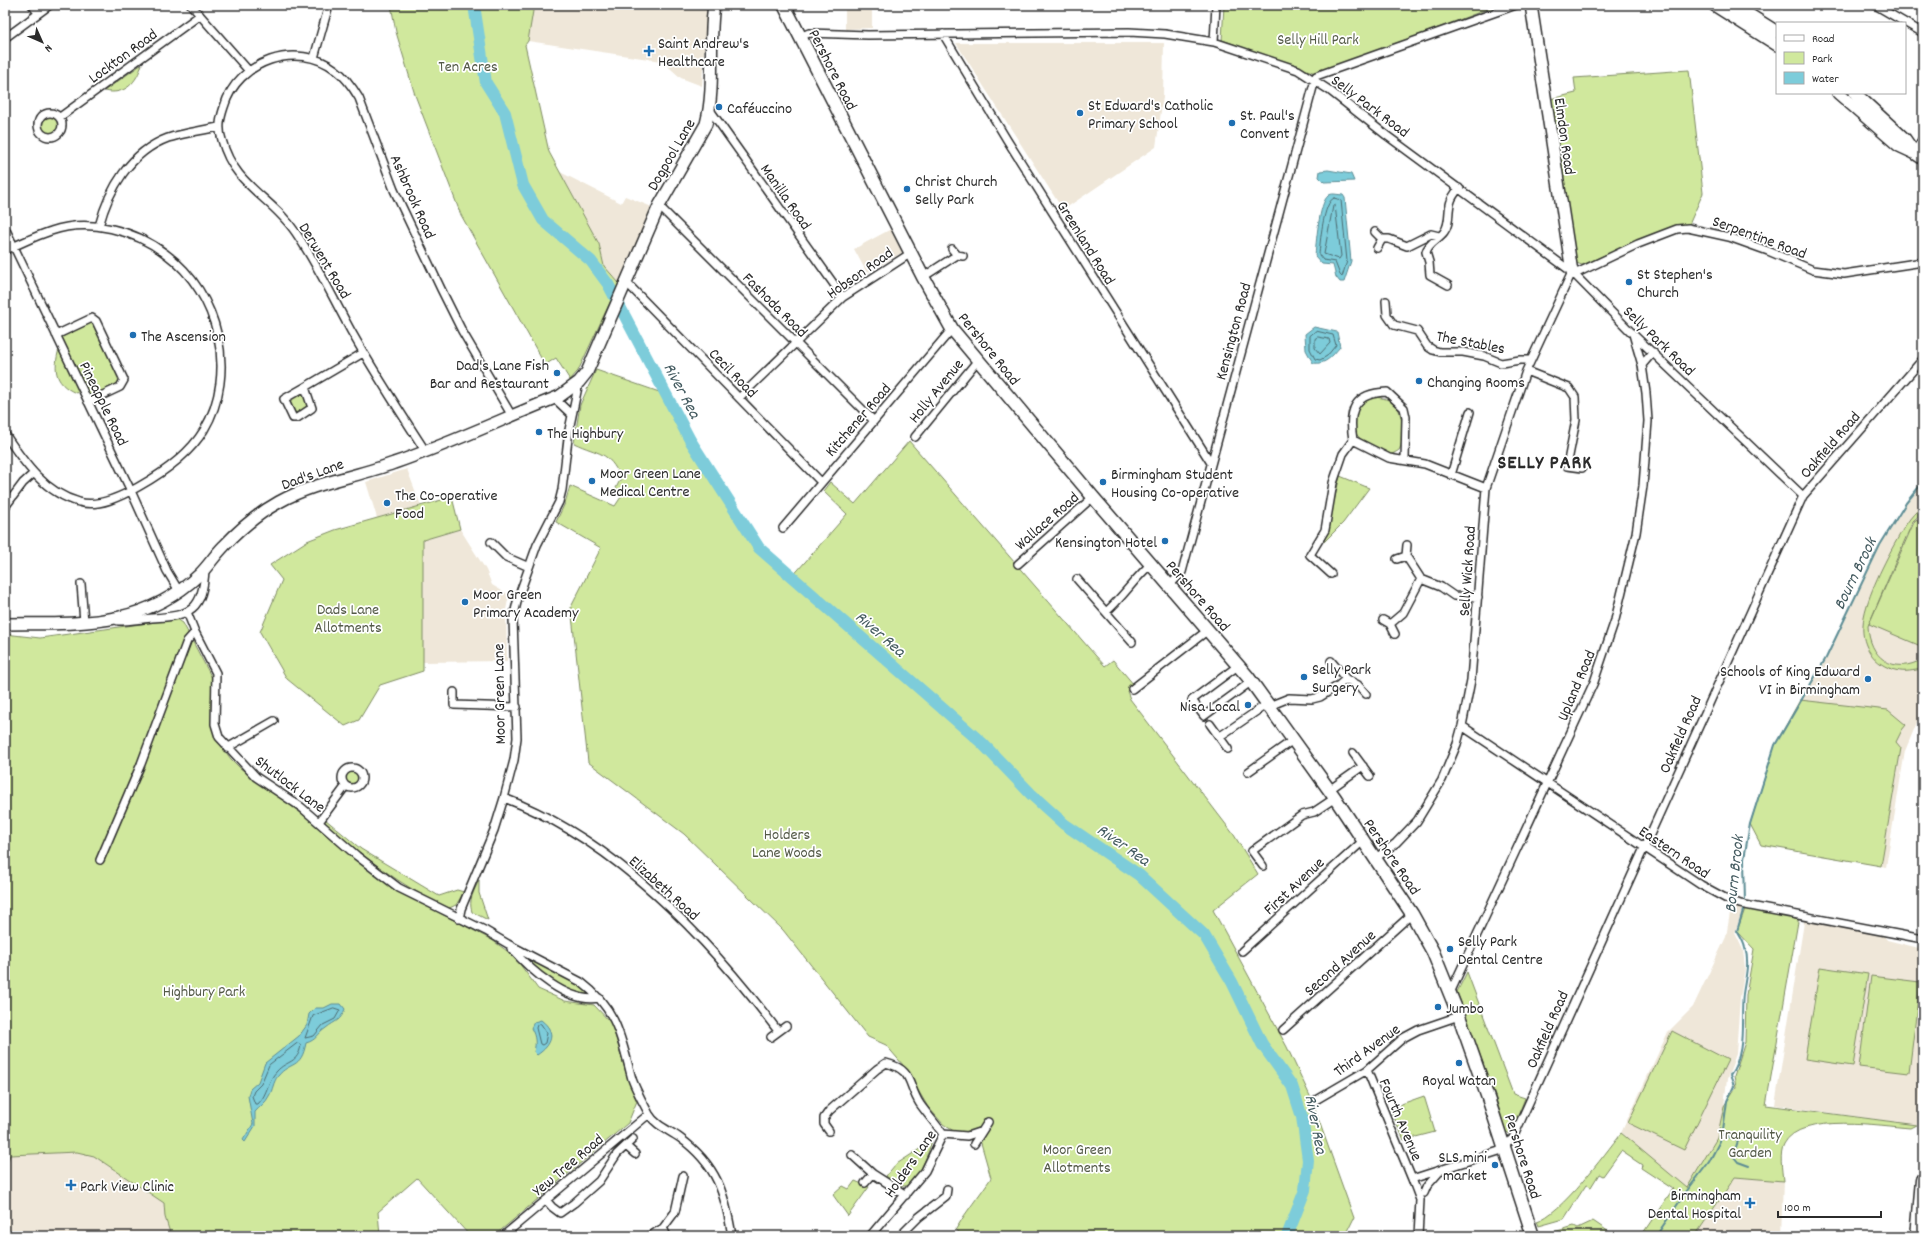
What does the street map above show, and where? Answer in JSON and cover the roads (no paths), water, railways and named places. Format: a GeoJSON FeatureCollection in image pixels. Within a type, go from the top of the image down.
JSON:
{"type":"FeatureCollection","features":[{"type":"Feature","properties":{"kind":"highway"},"geometry":{"type":"LineString","coordinates":[[1918,1236],[1923,1180]]}},
{"type":"Feature","properties":{"kind":"main road","name":"Pershore Road"},"geometry":{"type":"LineString","coordinates":[[784,5],[923,277],[952,329],[1093,497],[1252,681],[1364,840],[1412,914],[1432,952],[1459,1016],[1505,1147],[1530,1235]]}},
{"type":"Feature","properties":{"kind":"street"},"geometry":{"type":"LineString","coordinates":[[32,5],[38,13]]}},
{"type":"Feature","properties":{"kind":"street"},"geometry":{"type":"LineString","coordinates":[[5,38],[50,5]]}},
{"type":"Feature","properties":{"kind":"street"},"geometry":{"type":"LineString","coordinates":[[99,226],[105,205],[113,188],[123,173],[149,148],[168,139],[219,127],[228,94],[239,79],[249,71],[191,5]]}},
{"type":"Feature","properties":{"kind":"street"},"geometry":{"type":"LineString","coordinates":[[314,58],[329,5]]}},
{"type":"Feature","properties":{"kind":"street","name":"Dogpool Lane"},"geometry":{"type":"LineString","coordinates":[[614,310],[659,206],[706,124],[710,110],[710,49],[714,5]]}},
{"type":"Feature","properties":{"kind":"street"},"geometry":{"type":"LineString","coordinates":[[1214,42],[1216,5]]}},
{"type":"Feature","properties":{"kind":"street"},"geometry":{"type":"LineString","coordinates":[[1315,80],[1316,76],[1516,5]]}},
{"type":"Feature","properties":{"kind":"street","name":"Elmdon Road"},"geometry":{"type":"LineString","coordinates":[[1530,5],[1572,272]]}},
{"type":"Feature","properties":{"kind":"street"},"geometry":{"type":"LineString","coordinates":[[1714,5],[1736,9],[1776,31]]}},
{"type":"Feature","properties":{"kind":"street"},"geometry":{"type":"LineString","coordinates":[[1875,5],[1904,22]]}},
{"type":"Feature","properties":{"kind":"street"},"geometry":{"type":"LineString","coordinates":[[1736,9],[1776,44]]}},
{"type":"Feature","properties":{"kind":"street","name":"Lockton Road"},"geometry":{"type":"LineString","coordinates":[[60,117],[200,15]]}},
{"type":"Feature","properties":{"kind":"street"},"geometry":{"type":"LineString","coordinates":[[1906,23],[1923,33]]}},
{"type":"Feature","properties":{"kind":"street","name":"Selly Park Road"},"geometry":{"type":"LineString","coordinates":[[800,37],[809,33],[943,34],[1129,32],[1165,34],[1214,42],[1298,70],[1315,80],[1572,272],[1633,334],[1803,496]]}},
{"type":"Feature","properties":{"kind":"street","name":"Greenland Road"},"geometry":{"type":"LineString","coordinates":[[943,34],[1024,168],[1211,463]]}},
{"type":"Feature","properties":{"kind":"street","name":"Ashbrook Road"},"geometry":{"type":"LineString","coordinates":[[249,71],[266,61],[282,57],[293,56],[314,58],[336,69],[351,85],[359,98],[394,190],[440,289],[462,331],[512,416]]}},
{"type":"Feature","properties":{"kind":"street","name":"Kensington Road"},"geometry":{"type":"LineString","coordinates":[[1170,585],[1182,572],[1315,80]]}},
{"type":"Feature","properties":{"kind":"street"},"geometry":{"type":"LineString","coordinates":[[1839,94],[1899,146],[1919,156]]}},
{"type":"Feature","properties":{"kind":"street"},"geometry":{"type":"LineString","coordinates":[[1856,94],[1906,139],[1919,156]]}},
{"type":"Feature","properties":{"kind":"street","name":"Manilla Road"},"geometry":{"type":"LineString","coordinates":[[710,110],[843,297]]}},
{"type":"Feature","properties":{"kind":"street","name":"Derwent Road"},"geometry":{"type":"LineString","coordinates":[[219,127],[229,161],[235,171],[276,210],[296,232],[363,353],[426,452]]}},
{"type":"Feature","properties":{"kind":"street"},"geometry":{"type":"LineString","coordinates":[[1919,156],[1923,138]]}},
{"type":"Feature","properties":{"kind":"street"},"geometry":{"type":"LineString","coordinates":[[1448,285],[1435,279],[1428,272],[1429,262],[1426,252],[1427,248],[1446,229],[1451,202],[1459,188]]}},
{"type":"Feature","properties":{"kind":"street","name":"Fashoda Road"},"geometry":{"type":"LineString","coordinates":[[659,206],[874,421]]}},
{"type":"Feature","properties":{"kind":"street"},"geometry":{"type":"LineString","coordinates":[[5,250],[69,226],[99,226],[117,230],[139,238],[160,249],[175,260],[202,293],[211,311],[217,329],[221,352],[220,380],[215,403],[204,431],[185,454],[160,473],[131,491],[93,504],[80,502],[58,493],[43,483],[34,473],[19,456],[5,434]]}},
{"type":"Feature","properties":{"kind":"street","name":"Pineapple Road"},"geometry":{"type":"LineString","coordinates":[[5,228],[131,491],[167,571],[179,591]]}},
{"type":"Feature","properties":{"kind":"street","name":"Serpentine Road"},"geometry":{"type":"LineString","coordinates":[[1572,272],[1579,272],[1638,244],[1677,229],[1688,228],[1728,237],[1768,251],[1813,270],[1844,274],[1923,262]]}},
{"type":"Feature","properties":{"kind":"street"},"geometry":{"type":"LineString","coordinates":[[1375,232],[1382,239],[1392,240],[1407,246],[1411,246],[1419,238],[1431,234],[1440,236]]}},
{"type":"Feature","properties":{"kind":"street"},"geometry":{"type":"LineString","coordinates":[[1376,248],[1382,239]]}},
{"type":"Feature","properties":{"kind":"street"},"geometry":{"type":"LineString","coordinates":[[923,277],[960,256],[952,249]]}},
{"type":"Feature","properties":{"kind":"street","name":"Hobson Road"},"geometry":{"type":"LineString","coordinates":[[738,398],[796,344],[843,297],[911,253]]}},
{"type":"Feature","properties":{"kind":"street","name":"Selly Wick Road"},"geometry":{"type":"LineString","coordinates":[[1376,858],[1396,842],[1417,821],[1442,780],[1462,726],[1471,680],[1486,488],[1526,371],[1572,272]]}},
{"type":"Feature","properties":{"kind":"street","name":"Cecil Road"},"geometry":{"type":"LineString","coordinates":[[624,286],[822,482]]}},
{"type":"Feature","properties":{"kind":"street","name":"The Stables"},"geometry":{"type":"LineString","coordinates":[[1386,301],[1387,316],[1394,325],[1417,331],[1427,346],[1433,350],[1440,352],[1463,352],[1484,356],[1501,363],[1531,360]]}},
{"type":"Feature","properties":{"kind":"street","name":"Moor Green Lane"},"geometry":{"type":"LineString","coordinates":[[459,919],[504,798],[514,760],[517,738],[517,707],[513,619],[518,598],[537,545],[559,502],[572,415],[579,382],[586,372],[614,310]]}},
{"type":"Feature","properties":{"kind":"street"},"geometry":{"type":"LineString","coordinates":[[56,335],[92,318],[96,320],[124,380],[120,387],[88,402]]}},
{"type":"Feature","properties":{"kind":"street","name":"Kitchener Road"},"geometry":{"type":"LineString","coordinates":[[782,528],[952,329]]}},
{"type":"Feature","properties":{"kind":"street","name":"Upland Road"},"geometry":{"type":"LineString","coordinates":[[1450,993],[1594,682],[1616,620],[1636,533],[1644,480],[1648,421],[1642,365],[1633,334]]}},
{"type":"Feature","properties":{"kind":"street"},"geometry":{"type":"LineString","coordinates":[[1642,365],[1652,352]]}},
{"type":"Feature","properties":{"kind":"street"},"geometry":{"type":"LineString","coordinates":[[304,387],[312,408],[297,418],[293,418],[284,399],[304,387],[363,353]]}},
{"type":"Feature","properties":{"kind":"street","name":"Oakfield Road"},"geometry":{"type":"LineString","coordinates":[[1505,1147],[1513,1138],[1803,496],[1923,359]]}},
{"type":"Feature","properties":{"kind":"street","name":"Holly Avenue"},"geometry":{"type":"LineString","coordinates":[[915,437],[978,360]]}},
{"type":"Feature","properties":{"kind":"street"},"geometry":{"type":"LineString","coordinates":[[1526,371],[1569,388],[1575,397],[1576,420],[1568,466],[1582,468]]}},
{"type":"Feature","properties":{"kind":"street","name":"Dad's Lane"},"geometry":{"type":"LineString","coordinates":[[5,624],[105,621],[140,611],[179,591],[205,569],[237,532],[279,502],[318,485],[392,464],[426,452],[554,398],[570,390],[579,382]]}},
{"type":"Feature","properties":{"kind":"street"},"geometry":{"type":"LineString","coordinates":[[1331,574],[1310,555],[1326,530],[1333,482],[1343,454],[1353,440],[1350,419],[1355,405],[1362,396],[1373,392],[1387,392],[1404,408],[1406,417],[1405,460]]}},
{"type":"Feature","properties":{"kind":"street"},"geometry":{"type":"LineString","coordinates":[[554,398],[572,415]]}},
{"type":"Feature","properties":{"kind":"street"},"geometry":{"type":"LineString","coordinates":[[1451,476],[1470,412]]}},
{"type":"Feature","properties":{"kind":"street"},"geometry":{"type":"LineString","coordinates":[[1353,440],[1379,455],[1425,464],[1451,476],[1486,488]]}},
{"type":"Feature","properties":{"kind":"street"},"geometry":{"type":"LineString","coordinates":[[5,507],[22,483],[34,473]]}},
{"type":"Feature","properties":{"kind":"street","name":"Wallace Road"},"geometry":{"type":"LineString","coordinates":[[1018,564],[1093,497]]}},
{"type":"Feature","properties":{"kind":"street"},"geometry":{"type":"LineString","coordinates":[[491,542],[506,556],[529,567]]}},
{"type":"Feature","properties":{"kind":"street"},"geometry":{"type":"LineString","coordinates":[[1407,545],[1406,556],[1421,579],[1441,587],[1454,596],[1478,596]]}},
{"type":"Feature","properties":{"kind":"street"},"geometry":{"type":"LineString","coordinates":[[1397,559],[1406,556]]}},
{"type":"Feature","properties":{"kind":"street"},"geometry":{"type":"LineString","coordinates":[[1106,612],[1122,598],[1137,577],[1151,564]]}},
{"type":"Feature","properties":{"kind":"street"},"geometry":{"type":"LineString","coordinates":[[105,621],[172,617],[187,612],[196,605],[202,595],[205,569]]}},
{"type":"Feature","properties":{"kind":"street"},"geometry":{"type":"LineString","coordinates":[[1077,579],[1132,642]]}},
{"type":"Feature","properties":{"kind":"street"},"geometry":{"type":"LineString","coordinates":[[1395,634],[1387,622],[1403,613],[1421,579]]}},
{"type":"Feature","properties":{"kind":"street"},"geometry":{"type":"LineString","coordinates":[[81,584],[84,622]]}},
{"type":"Feature","properties":{"kind":"street","name":"Shutlock Lane"},"geometry":{"type":"LineString","coordinates":[[187,612],[195,632],[216,673],[215,724],[219,737],[227,748],[256,777],[319,822],[357,856],[400,888],[459,919]]}},
{"type":"Feature","properties":{"kind":"street"},"geometry":{"type":"LineString","coordinates":[[1132,689],[1208,630]]}},
{"type":"Feature","properties":{"kind":"street"},"geometry":{"type":"LineString","coordinates":[[100,860],[141,764],[187,641],[195,632]]}},
{"type":"Feature","properties":{"kind":"street"},"geometry":{"type":"LineString","coordinates":[[1331,661],[1346,678],[1358,685],[1366,694]]}},
{"type":"Feature","properties":{"kind":"street"},"geometry":{"type":"LineString","coordinates":[[1239,665],[1192,700],[1204,716],[1252,681]]}},
{"type":"Feature","properties":{"kind":"street"},"geometry":{"type":"LineString","coordinates":[[1219,737],[1268,705],[1289,698],[1312,699],[1320,697],[1339,685],[1346,678]]}},
{"type":"Feature","properties":{"kind":"street"},"geometry":{"type":"LineString","coordinates":[[454,692],[454,705],[517,707]]}},
{"type":"Feature","properties":{"kind":"street"},"geometry":{"type":"LineString","coordinates":[[227,748],[274,721]]}},
{"type":"Feature","properties":{"kind":"street"},"geometry":{"type":"LineString","coordinates":[[1210,724],[1228,749]]}},
{"type":"Feature","properties":{"kind":"street","name":"Eastern Road"},"geometry":{"type":"LineString","coordinates":[[1462,726],[1711,892],[1748,906],[1923,939]]}},
{"type":"Feature","properties":{"kind":"street"},"geometry":{"type":"LineString","coordinates":[[1248,772],[1293,740]]}},
{"type":"Feature","properties":{"kind":"street"},"geometry":{"type":"LineString","coordinates":[[1353,753],[1370,776]]}},
{"type":"Feature","properties":{"kind":"street"},"geometry":{"type":"LineString","coordinates":[[1263,866],[1252,851],[1302,815],[1314,812],[1363,766]]}},
{"type":"Feature","properties":{"kind":"street"},"geometry":{"type":"LineString","coordinates":[[319,822],[345,787]]}},
{"type":"Feature","properties":{"kind":"street","name":"Elizabeth Road"},"geometry":{"type":"LineString","coordinates":[[504,798],[520,804],[571,831],[616,862],[647,888],[716,954],[778,1031]]}},
{"type":"Feature","properties":{"kind":"street","name":"First Avenue"},"geometry":{"type":"LineString","coordinates":[[1242,951],[1364,840]]}},
{"type":"Feature","properties":{"kind":"street","name":"Second Avenue"},"geometry":{"type":"LineString","coordinates":[[1283,1030],[1412,914]]}},
{"type":"Feature","properties":{"kind":"street"},"geometry":{"type":"LineString","coordinates":[[459,919],[486,931],[581,982],[599,998],[616,1022],[633,1080],[649,1114],[662,1128],[695,1150],[715,1173],[724,1196],[732,1236]]}},
{"type":"Feature","properties":{"kind":"street"},"geometry":{"type":"LineString","coordinates":[[508,944],[524,963],[543,978],[576,996],[590,1000],[599,998]]}},
{"type":"Feature","properties":{"kind":"street","name":"Third Avenue"},"geometry":{"type":"LineString","coordinates":[[1314,1101],[1366,1070],[1403,1038],[1418,1030],[1459,1016]]}},
{"type":"Feature","properties":{"kind":"street"},"geometry":{"type":"LineString","coordinates":[[771,1038],[786,1026]]}},
{"type":"Feature","properties":{"kind":"street"},"geometry":{"type":"LineString","coordinates":[[829,1131],[824,1124],[824,1118],[829,1111],[877,1069],[886,1063],[899,1066],[903,1070],[920,1103],[943,1134]]}},
{"type":"Feature","properties":{"kind":"street","name":"Fourth Avenue"},"geometry":{"type":"LineString","coordinates":[[1366,1070],[1420,1200],[1418,1236]]}},
{"type":"Feature","properties":{"kind":"street","name":"Yew Tree Road"},"geometry":{"type":"LineString","coordinates":[[503,1236],[649,1114]]}},
{"type":"Feature","properties":{"kind":"street"},"geometry":{"type":"LineString","coordinates":[[974,1144],[988,1122]]}},
{"type":"Feature","properties":{"kind":"street","name":"Holders Lane"},"geometry":{"type":"LineString","coordinates":[[870,1236],[925,1171],[943,1134],[966,1136],[982,1131]]}},
{"type":"Feature","properties":{"kind":"street"},"geometry":{"type":"LineString","coordinates":[[546,1200],[560,1213],[599,1181],[617,1154],[633,1139]]}},
{"type":"Feature","properties":{"kind":"street"},"geometry":{"type":"LineString","coordinates":[[626,1146],[635,1154]]}},
{"type":"Feature","properties":{"kind":"street"},"geometry":{"type":"LineString","coordinates":[[1412,1179],[1442,1168],[1499,1151],[1505,1147]]}},
{"type":"Feature","properties":{"kind":"street"},"geometry":{"type":"LineString","coordinates":[[852,1155],[872,1174],[906,1195]]}},
{"type":"Feature","properties":{"kind":"street"},"geometry":{"type":"LineString","coordinates":[[1424,1193],[1427,1186],[1442,1168]]}},
{"type":"Feature","properties":{"kind":"street"},"geometry":{"type":"LineString","coordinates":[[864,1183],[872,1174]]}},
{"type":"Feature","properties":{"kind":"street"},"geometry":{"type":"LineString","coordinates":[[650,1236],[653,1232],[663,1228],[675,1212],[684,1186],[683,1176]]}},
{"type":"Feature","properties":{"kind":"street"},"geometry":{"type":"LineString","coordinates":[[900,1236],[919,1217],[946,1196],[947,1189]]}},
{"type":"Feature","properties":{"kind":"street"},"geometry":{"type":"LineString","coordinates":[[663,1228],[667,1236]]}},
{"type":"Feature","properties":{"kind":"water"},"geometry":{"type":"Polygon","coordinates":[[[1328,170],[1351,174],[1354,181],[1324,182],[1319,177],[1320,171],[1328,170]]]}},
{"type":"Feature","properties":{"kind":"water"},"geometry":{"type":"Polygon","coordinates":[[[1330,194],[1343,195],[1345,198],[1351,261],[1344,282],[1340,282],[1336,277],[1333,265],[1322,264],[1315,256],[1318,224],[1322,207],[1328,196],[1330,194]]]}},
{"type":"Feature","properties":{"kind":"water"},"geometry":{"type":"Polygon","coordinates":[[[1314,327],[1337,332],[1340,347],[1334,354],[1322,363],[1313,363],[1306,350],[1305,334],[1314,327]]]}},
{"type":"Feature","properties":{"kind":"water"},"geometry":{"type":"Polygon","coordinates":[[[332,1004],[341,1004],[345,1009],[341,1016],[323,1030],[315,1039],[306,1043],[304,1052],[298,1061],[282,1071],[278,1076],[268,1098],[255,1112],[255,1126],[245,1142],[243,1140],[253,1124],[248,1096],[250,1089],[258,1082],[265,1063],[299,1036],[307,1025],[309,1014],[315,1008],[324,1008],[332,1004]]]}},
{"type":"Feature","properties":{"kind":"water"},"geometry":{"type":"Polygon","coordinates":[[[541,1020],[549,1029],[551,1038],[546,1047],[537,1055],[534,1052],[535,1040],[531,1028],[534,1022],[541,1020]]]}},
{"type":"Feature","properties":{"kind":"waterway","name":"River Rea"},"geometry":{"type":"LineString","coordinates":[[474,5],[486,83],[505,113],[523,185],[543,220],[591,261],[608,284],[690,440],[759,548],[982,743],[1031,794],[1064,824],[1139,875],[1204,935],[1232,982],[1262,1044],[1292,1086],[1302,1117],[1308,1160],[1305,1190],[1287,1236]]}},
{"type":"Feature","properties":{"kind":"waterway","name":"Bourn Brook"},"geometry":{"type":"LineString","coordinates":[[1745,903],[1744,859],[1750,824],[1775,745],[1826,658],[1880,545],[1906,503],[1923,482]]}},
{"type":"Feature","properties":{"kind":"waterway","name":"Bourn Brook"},"geometry":{"type":"LineString","coordinates":[[1656,1236],[1686,1192],[1709,1162],[1722,1137],[1727,1101],[1734,1086],[1730,1075],[1739,1056],[1742,1036],[1742,1004],[1747,971],[1747,959],[1744,944],[1737,931],[1744,907]]}},
{"type":"Feature","properties":{"kind":"waterway"},"geometry":{"type":"LineString","coordinates":[[1723,1135],[1738,1141],[1736,1147]]}},
{"type":"Feature","properties":{"kind":"waterway"},"geometry":{"type":"LineString","coordinates":[[1735,1152],[1734,1157],[1738,1162],[1749,1166]]}},
{"type":"Feature","properties":{"kind":"place","name":"Saint Andrew's Healthcare"},"geometry":{"type":"Point","coordinates":[649,51]}},
{"type":"Feature","properties":{"kind":"place","name":"Caféuccino"},"geometry":{"type":"Point","coordinates":[719,107]}},
{"type":"Feature","properties":{"kind":"place","name":"St Edward's Catholic Primary School"},"geometry":{"type":"Point","coordinates":[1080,113]}},
{"type":"Feature","properties":{"kind":"place","name":"St. Paul's Convent"},"geometry":{"type":"Point","coordinates":[1232,123]}},
{"type":"Feature","properties":{"kind":"place","name":"Christ Church Selly Park"},"geometry":{"type":"Point","coordinates":[907,189]}},
{"type":"Feature","properties":{"kind":"place","name":"St Stephen's Church"},"geometry":{"type":"Point","coordinates":[1629,282]}},
{"type":"Feature","properties":{"kind":"place","name":"The Ascension"},"geometry":{"type":"Point","coordinates":[133,335]}},
{"type":"Feature","properties":{"kind":"place","name":"Dad's Lane Fish Bar and Restaurant"},"geometry":{"type":"Point","coordinates":[557,373]}},
{"type":"Feature","properties":{"kind":"place","name":"Changing Rooms"},"geometry":{"type":"Point","coordinates":[1419,381]}},
{"type":"Feature","properties":{"kind":"place","name":"The Highbury"},"geometry":{"type":"Point","coordinates":[539,432]}},
{"type":"Feature","properties":{"kind":"place","name":"Moor Green Lane Medical Centre"},"geometry":{"type":"Point","coordinates":[592,481]}},
{"type":"Feature","properties":{"kind":"place","name":"Birmingham Student Housing Co-operative"},"geometry":{"type":"Point","coordinates":[1103,482]}},
{"type":"Feature","properties":{"kind":"place","name":"The Co-operative Food"},"geometry":{"type":"Point","coordinates":[387,503]}},
{"type":"Feature","properties":{"kind":"place","name":"Kensington Hotel"},"geometry":{"type":"Point","coordinates":[1165,541]}},
{"type":"Feature","properties":{"kind":"place","name":"Moor Green Primary Academy"},"geometry":{"type":"Point","coordinates":[465,602]}},
{"type":"Feature","properties":{"kind":"place","name":"Selly Park Surgery"},"geometry":{"type":"Point","coordinates":[1304,677]}},
{"type":"Feature","properties":{"kind":"place","name":"Schools of King Edward VI in Birmingham"},"geometry":{"type":"Point","coordinates":[1868,679]}},
{"type":"Feature","properties":{"kind":"place","name":"Nisa Local"},"geometry":{"type":"Point","coordinates":[1248,705]}},
{"type":"Feature","properties":{"kind":"place","name":"Selly Park Dental Centre"},"geometry":{"type":"Point","coordinates":[1450,949]}},
{"type":"Feature","properties":{"kind":"place","name":"Jumbo"},"geometry":{"type":"Point","coordinates":[1438,1007]}},
{"type":"Feature","properties":{"kind":"place","name":"Royal Watan"},"geometry":{"type":"Point","coordinates":[1459,1063]}},
{"type":"Feature","properties":{"kind":"place","name":"SLS mini market"},"geometry":{"type":"Point","coordinates":[1495,1165]}},
{"type":"Feature","properties":{"kind":"place","name":"Park View Clinic"},"geometry":{"type":"Point","coordinates":[71,1185]}},
{"type":"Feature","properties":{"kind":"place","name":"Birmingham Dental Hospital"},"geometry":{"type":"Point","coordinates":[1750,1203]}},
{"type":"Feature","properties":{"kind":"district","name":"SELLY PARK"},"geometry":{"type":"Point","coordinates":[1545,461]}},
{"type":"Feature","properties":{"kind":"park label","name":"Selly Hill Park"},"geometry":{"type":"Point","coordinates":[1318,38]}},
{"type":"Feature","properties":{"kind":"park label","name":"Ten Acres"},"geometry":{"type":"Point","coordinates":[468,65]}},
{"type":"Feature","properties":{"kind":"park label","name":"Dads Lane Allotments"},"geometry":{"type":"Point","coordinates":[348,617]}},
{"type":"Feature","properties":{"kind":"park label","name":"Holders Lane Woods"},"geometry":{"type":"Point","coordinates":[787,842]}},
{"type":"Feature","properties":{"kind":"park label","name":"Highbury Park"},"geometry":{"type":"Point","coordinates":[204,990]}},
{"type":"Feature","properties":{"kind":"park label","name":"Tranquility Garden"},"geometry":{"type":"Point","coordinates":[1750,1142]}},
{"type":"Feature","properties":{"kind":"park label","name":"Moor Green Allotments"},"geometry":{"type":"Point","coordinates":[1077,1157]}}]}
